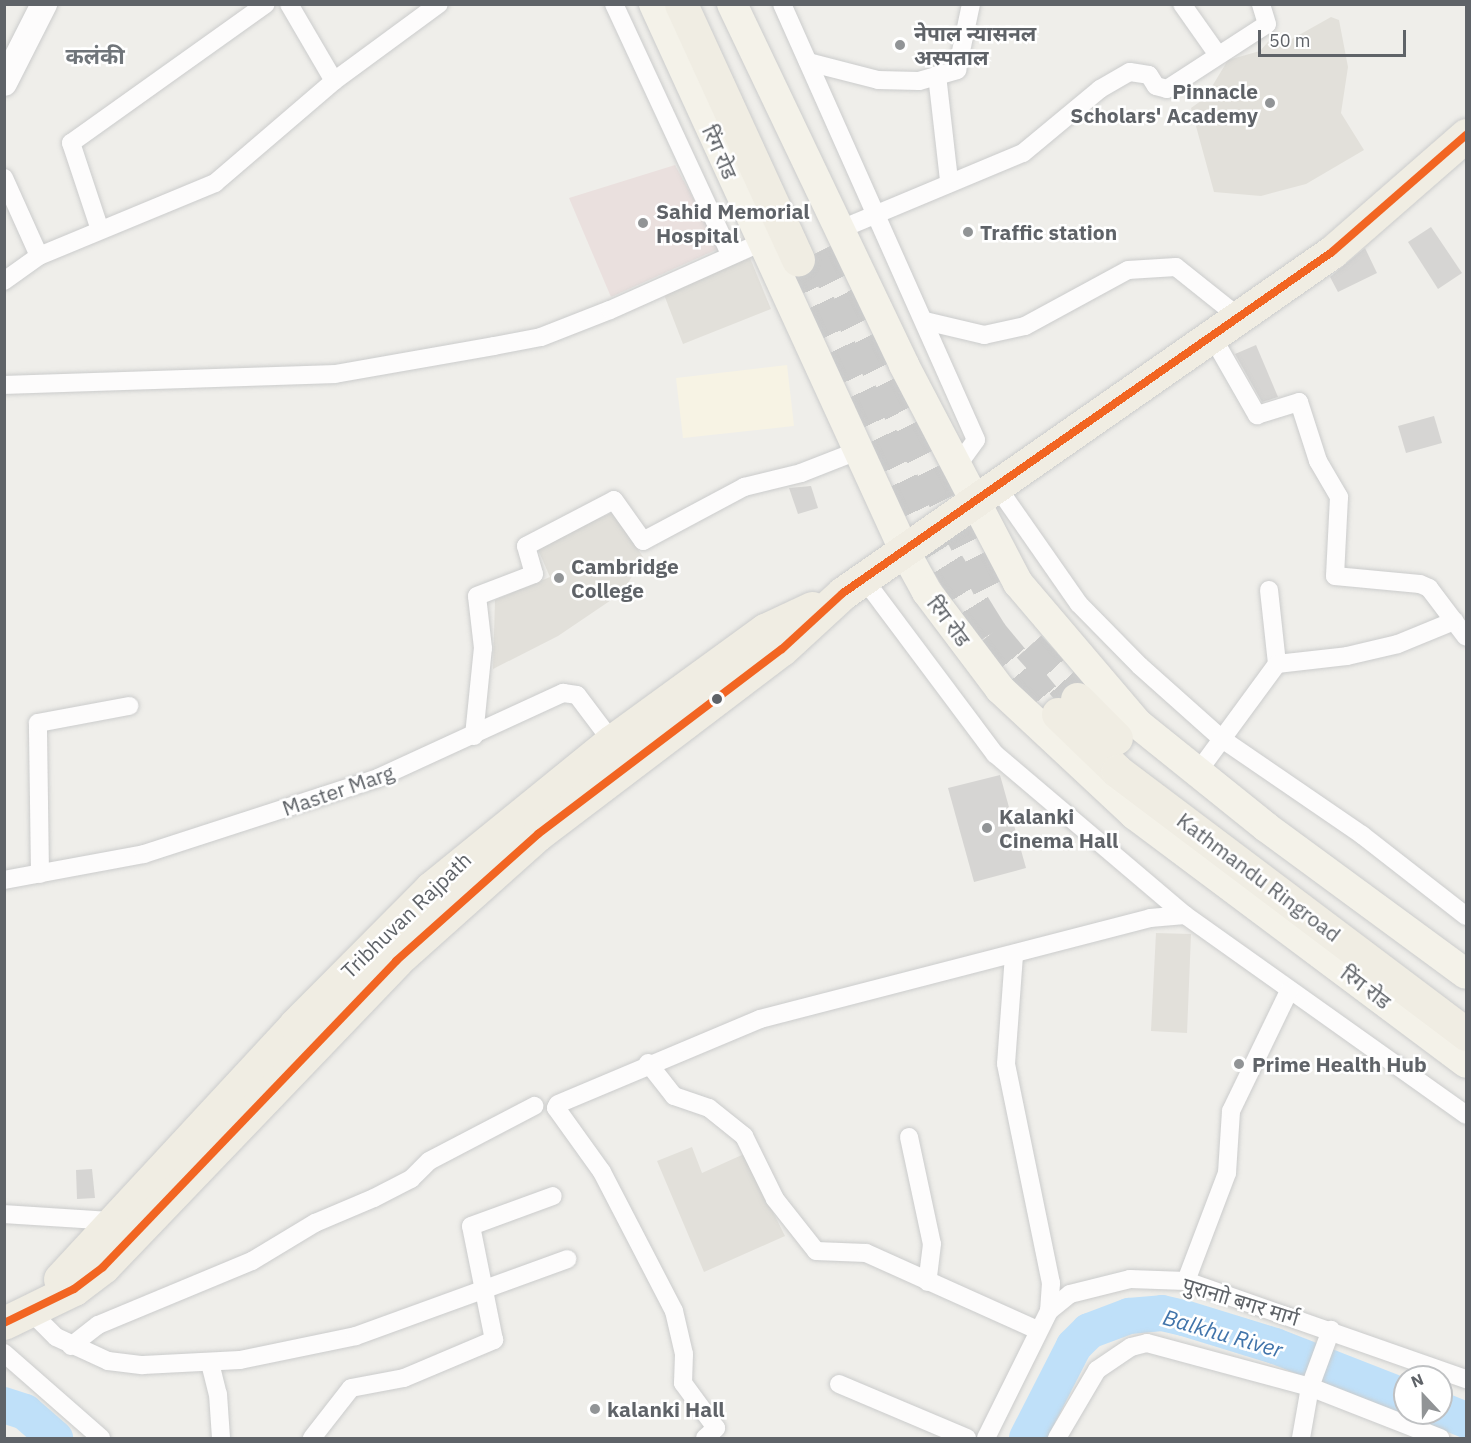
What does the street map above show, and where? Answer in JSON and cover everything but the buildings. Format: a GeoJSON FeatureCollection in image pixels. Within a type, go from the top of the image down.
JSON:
{"type":"FeatureCollection","features":[{"type":"Feature","properties":{"kind":"highway"},"geometry":{"type":"LineString","coordinates":[[681,4],[819,246]]}},
{"type":"Feature","properties":{"kind":"highway"},"geometry":{"type":"LineString","coordinates":[[704,4],[819,246]]}},
{"type":"Feature","properties":{"kind":"highway"},"geometry":{"type":"LineString","coordinates":[[904,552],[1213,338],[1332,252],[1467,135]]}},
{"type":"Feature","properties":{"kind":"highway","name":"Tribhuvan Rajpath"},"geometry":{"type":"LineString","coordinates":[[17,1317],[113,1221],[431,888],[620,752],[782,649],[854,586],[904,552]]}},
{"type":"Feature","properties":{"kind":"highway","name":"Kathmandu Ringroad"},"geometry":{"type":"LineString","coordinates":[[1467,1006],[1167,785],[1067,707],[1118,771],[1467,1034]]}},
{"type":"Feature","properties":{"kind":"highway","name":"Tribhuvan Rajpath"},"geometry":{"type":"LineString","coordinates":[[17,1317],[74,1289],[103,1267],[463,897],[620,752]]}},
{"type":"Feature","properties":{"kind":"main road","name":"रिंग रोड"},"geometry":{"type":"LineString","coordinates":[[654,4],[760,243],[904,552],[927,592],[1000,689],[1064,753],[1135,815],[1467,1063]]}},
{"type":"Feature","properties":{"kind":"main road"},"geometry":{"type":"LineString","coordinates":[[732,4],[819,246],[956,468],[986,495],[1018,583],[1060,636],[1138,724],[1197,774],[1467,974]]}},
{"type":"Feature","properties":{"kind":"street"},"geometry":{"type":"LineString","coordinates":[[100,230],[71,143],[266,4]]}},
{"type":"Feature","properties":{"kind":"street"},"geometry":{"type":"LineString","coordinates":[[289,4],[334,81]]}},
{"type":"Feature","properties":{"kind":"street"},"geometry":{"type":"LineString","coordinates":[[4,281],[39,256],[215,183],[334,81],[439,4]]}},
{"type":"Feature","properties":{"kind":"street"},"geometry":{"type":"LineString","coordinates":[[614,4],[730,254]]}},
{"type":"Feature","properties":{"kind":"street"},"geometry":{"type":"LineString","coordinates":[[782,4],[879,213],[976,440],[956,468]]}},
{"type":"Feature","properties":{"kind":"street"},"geometry":{"type":"LineString","coordinates":[[808,62],[878,80],[919,81],[957,70],[971,4]]}},
{"type":"Feature","properties":{"kind":"street"},"geometry":{"type":"LineString","coordinates":[[1182,4],[1218,55]]}},
{"type":"Feature","properties":{"kind":"street"},"geometry":{"type":"LineString","coordinates":[[819,246],[879,213],[949,181],[1023,153],[1100,89],[1130,72],[1149,75],[1156,86],[1167,89],[1268,24],[1261,4]]}},
{"type":"Feature","properties":{"kind":"street"},"geometry":{"type":"LineString","coordinates":[[4,83],[39,7]]}},
{"type":"Feature","properties":{"kind":"street"},"geometry":{"type":"LineString","coordinates":[[937,75],[949,181]]}},
{"type":"Feature","properties":{"kind":"street"},"geometry":{"type":"LineString","coordinates":[[4,178],[39,256]]}},
{"type":"Feature","properties":{"kind":"street"},"geometry":{"type":"LineString","coordinates":[[4,385],[335,374],[494,346],[541,337],[590,318],[730,254],[760,243]]}},
{"type":"Feature","properties":{"kind":"street"},"geometry":{"type":"LineString","coordinates":[[925,321],[984,335],[1025,326],[1128,270],[1176,267],[1240,318]]}},
{"type":"Feature","properties":{"kind":"street"},"geometry":{"type":"LineString","coordinates":[[1213,338],[1257,415],[1299,402],[1318,461],[1339,496],[1335,576],[1420,584],[1429,588],[1467,637]]}},
{"type":"Feature","properties":{"kind":"street"},"geometry":{"type":"LineString","coordinates":[[474,736],[483,648],[477,596],[534,574],[526,546],[614,500],[643,541],[744,487],[801,473],[857,451]]}},
{"type":"Feature","properties":{"kind":"street"},"geometry":{"type":"LineString","coordinates":[[986,495],[1080,604],[1140,666],[1222,739],[1362,835],[1467,916]]}},
{"type":"Feature","properties":{"kind":"street"},"geometry":{"type":"LineString","coordinates":[[854,586],[995,754],[1185,915],[1289,991],[1467,1115]]}},
{"type":"Feature","properties":{"kind":"street"},"geometry":{"type":"LineString","coordinates":[[1197,774],[1277,664],[1269,590]]}},
{"type":"Feature","properties":{"kind":"street"},"geometry":{"type":"LineString","coordinates":[[1277,664],[1378,649],[1430,635],[1454,621]]}},
{"type":"Feature","properties":{"kind":"street","name":"Master Marg"},"geometry":{"type":"LineString","coordinates":[[4,880],[144,854],[378,778],[570,692],[620,752]]}},
{"type":"Feature","properties":{"kind":"street"},"geometry":{"type":"LineString","coordinates":[[40,874],[38,723],[129,706]]}},
{"type":"Feature","properties":{"kind":"street"},"geometry":{"type":"LineString","coordinates":[[705,1438],[716,1428],[684,1383],[684,1354],[674,1311],[602,1172],[556,1108],[648,1063],[760,1019],[1150,918],[1185,915]]}},
{"type":"Feature","properties":{"kind":"street"},"geometry":{"type":"LineString","coordinates":[[1014,955],[1006,1064],[1051,1283],[1049,1311]]}},
{"type":"Feature","properties":{"kind":"street"},"geometry":{"type":"LineString","coordinates":[[1186,1281],[1227,1173],[1231,1111],[1289,991]]}},
{"type":"Feature","properties":{"kind":"street"},"geometry":{"type":"LineString","coordinates":[[648,1063],[674,1096],[709,1108],[744,1136],[775,1199],[816,1251],[866,1252],[927,1282],[1037,1330]]}},
{"type":"Feature","properties":{"kind":"street"},"geometry":{"type":"LineString","coordinates":[[71,1346],[98,1325],[252,1262],[315,1222],[374,1198],[411,1179],[429,1161],[534,1106]]}},
{"type":"Feature","properties":{"kind":"street"},"geometry":{"type":"LineString","coordinates":[[909,1137],[932,1244],[927,1282]]}},
{"type":"Feature","properties":{"kind":"street"},"geometry":{"type":"LineString","coordinates":[[312,1438],[351,1388],[404,1378],[494,1340],[486,1285],[471,1226],[553,1196]]}},
{"type":"Feature","properties":{"kind":"street"},"geometry":{"type":"LineString","coordinates":[[4,1214],[113,1221]]}},
{"type":"Feature","properties":{"kind":"street"},"geometry":{"type":"LineString","coordinates":[[17,1317],[71,1346],[108,1361],[143,1365],[210,1363],[285,1353],[356,1336],[486,1285],[567,1259]]}},
{"type":"Feature","properties":{"kind":"street","name":"पुरानाो बगर मार्ग"},"geometry":{"type":"LineString","coordinates":[[986,1438],[1037,1330],[1049,1311],[1070,1294],[1099,1284],[1130,1279],[1186,1281],[1329,1335],[1467,1379]]}},
{"type":"Feature","properties":{"kind":"street"},"geometry":{"type":"LineString","coordinates":[[1301,1438],[1310,1386],[1329,1335]]}},
{"type":"Feature","properties":{"kind":"street"},"geometry":{"type":"LineString","coordinates":[[1057,1438],[1097,1370],[1131,1347],[1147,1343],[1310,1386],[1440,1438]]}},
{"type":"Feature","properties":{"kind":"street"},"geometry":{"type":"LineString","coordinates":[[4,1353],[101,1438]]}},
{"type":"Feature","properties":{"kind":"street"},"geometry":{"type":"LineString","coordinates":[[210,1363],[218,1394],[221,1438]]}},
{"type":"Feature","properties":{"kind":"street"},"geometry":{"type":"LineString","coordinates":[[839,1384],[967,1438]]}},
{"type":"Feature","properties":{"kind":"shaded area","name":"Pinnacle Scholars' Academy"},"geometry":{"type":"Polygon","coordinates":[[[1331,17],[1339,20],[1348,67],[1341,113],[1364,150],[1306,184],[1261,196],[1214,192],[1191,108],[1205,98],[1228,60],[1260,51],[1273,36],[1283,44],[1331,17]]]}},
{"type":"Feature","properties":{"kind":"shaded area","name":"Sahid Memorial Hospital"},"geometry":{"type":"Polygon","coordinates":[[[675,165],[720,248],[611,297],[569,198],[675,165]]]}},
{"type":"Feature","properties":{"kind":"shaded area"},"geometry":{"type":"Polygon","coordinates":[[[750,258],[771,309],[683,344],[663,292],[750,258]]]}},
{"type":"Feature","properties":{"kind":"shaded area"},"geometry":{"type":"Polygon","coordinates":[[[787,365],[794,426],[683,438],[676,378],[787,365]]]}},
{"type":"Feature","properties":{"kind":"shaded area"},"geometry":{"type":"Polygon","coordinates":[[[614,512],[643,557],[623,592],[558,636],[493,669],[495,600],[550,577],[536,545],[614,512]]]}},
{"type":"Feature","properties":{"kind":"shaded area"},"geometry":{"type":"Polygon","coordinates":[[[1156,933],[1191,934],[1187,1033],[1151,1031],[1156,933]]]}},
{"type":"Feature","properties":{"kind":"shaded area"},"geometry":{"type":"Polygon","coordinates":[[[692,1147],[702,1173],[744,1154],[785,1236],[704,1272],[657,1161],[692,1147]]]}},
{"type":"Feature","properties":{"kind":"waterway","name":"Balkhu River"},"geometry":{"type":"LineString","coordinates":[[1027,1438],[1074,1346],[1089,1331],[1129,1316],[1162,1313],[1184,1318],[1275,1346],[1393,1392]]}},
{"type":"Feature","properties":{"kind":"waterway","name":"Balkhu River"},"geometry":{"type":"LineString","coordinates":[[4,1405],[25,1412],[55,1438]]}},
{"type":"Feature","properties":{"kind":"waterway","name":"Balkhu River"},"geometry":{"type":"LineString","coordinates":[[1453,1415],[1466,1420]]}},
{"type":"Feature","properties":{"kind":"tunnel"},"geometry":{"type":"LineString","coordinates":[[819,251],[994,597]]}},
{"type":"Feature","properties":{"kind":"tunnel"},"geometry":{"type":"LineString","coordinates":[[798,259],[922,522],[991,633],[1058,714]]}},
{"type":"Feature","properties":{"kind":"tunnel"},"geometry":{"type":"LineString","coordinates":[[1029,646],[1077,699]]}},
{"type":"Feature","properties":{"kind":"transit line"},"geometry":{"type":"LineString","coordinates":[[4,1323],[74,1289],[103,1267],[396,961],[538,834],[782,649],[843,593],[1332,252],[1466,135]]}},
{"type":"Feature","properties":{"kind":"place","name":"नेपाल न्यासनल अस्पताल"},"geometry":{"type":"Point","coordinates":[900,45]}},
{"type":"Feature","properties":{"kind":"place","name":"Pinnacle Scholars' Academy"},"geometry":{"type":"Point","coordinates":[1270,103]}},
{"type":"Feature","properties":{"kind":"place","name":"Sahid Memorial Hospital"},"geometry":{"type":"Point","coordinates":[643,223]}},
{"type":"Feature","properties":{"kind":"place","name":"Traffic station"},"geometry":{"type":"Point","coordinates":[968,232]}},
{"type":"Feature","properties":{"kind":"place","name":"Cambridge College"},"geometry":{"type":"Point","coordinates":[559,578]}},
{"type":"Feature","properties":{"kind":"place","name":"Kalanki Cinema Hall"},"geometry":{"type":"Point","coordinates":[987,828]}},
{"type":"Feature","properties":{"kind":"place","name":"Prime Health Hub"},"geometry":{"type":"Point","coordinates":[1239,1064]}},
{"type":"Feature","properties":{"kind":"place","name":"kalanki Hall"},"geometry":{"type":"Point","coordinates":[595,1409]}},
{"type":"Feature","properties":{"kind":"district","name":"कलंकी"},"geometry":{"type":"Point","coordinates":[95,56]}}]}
